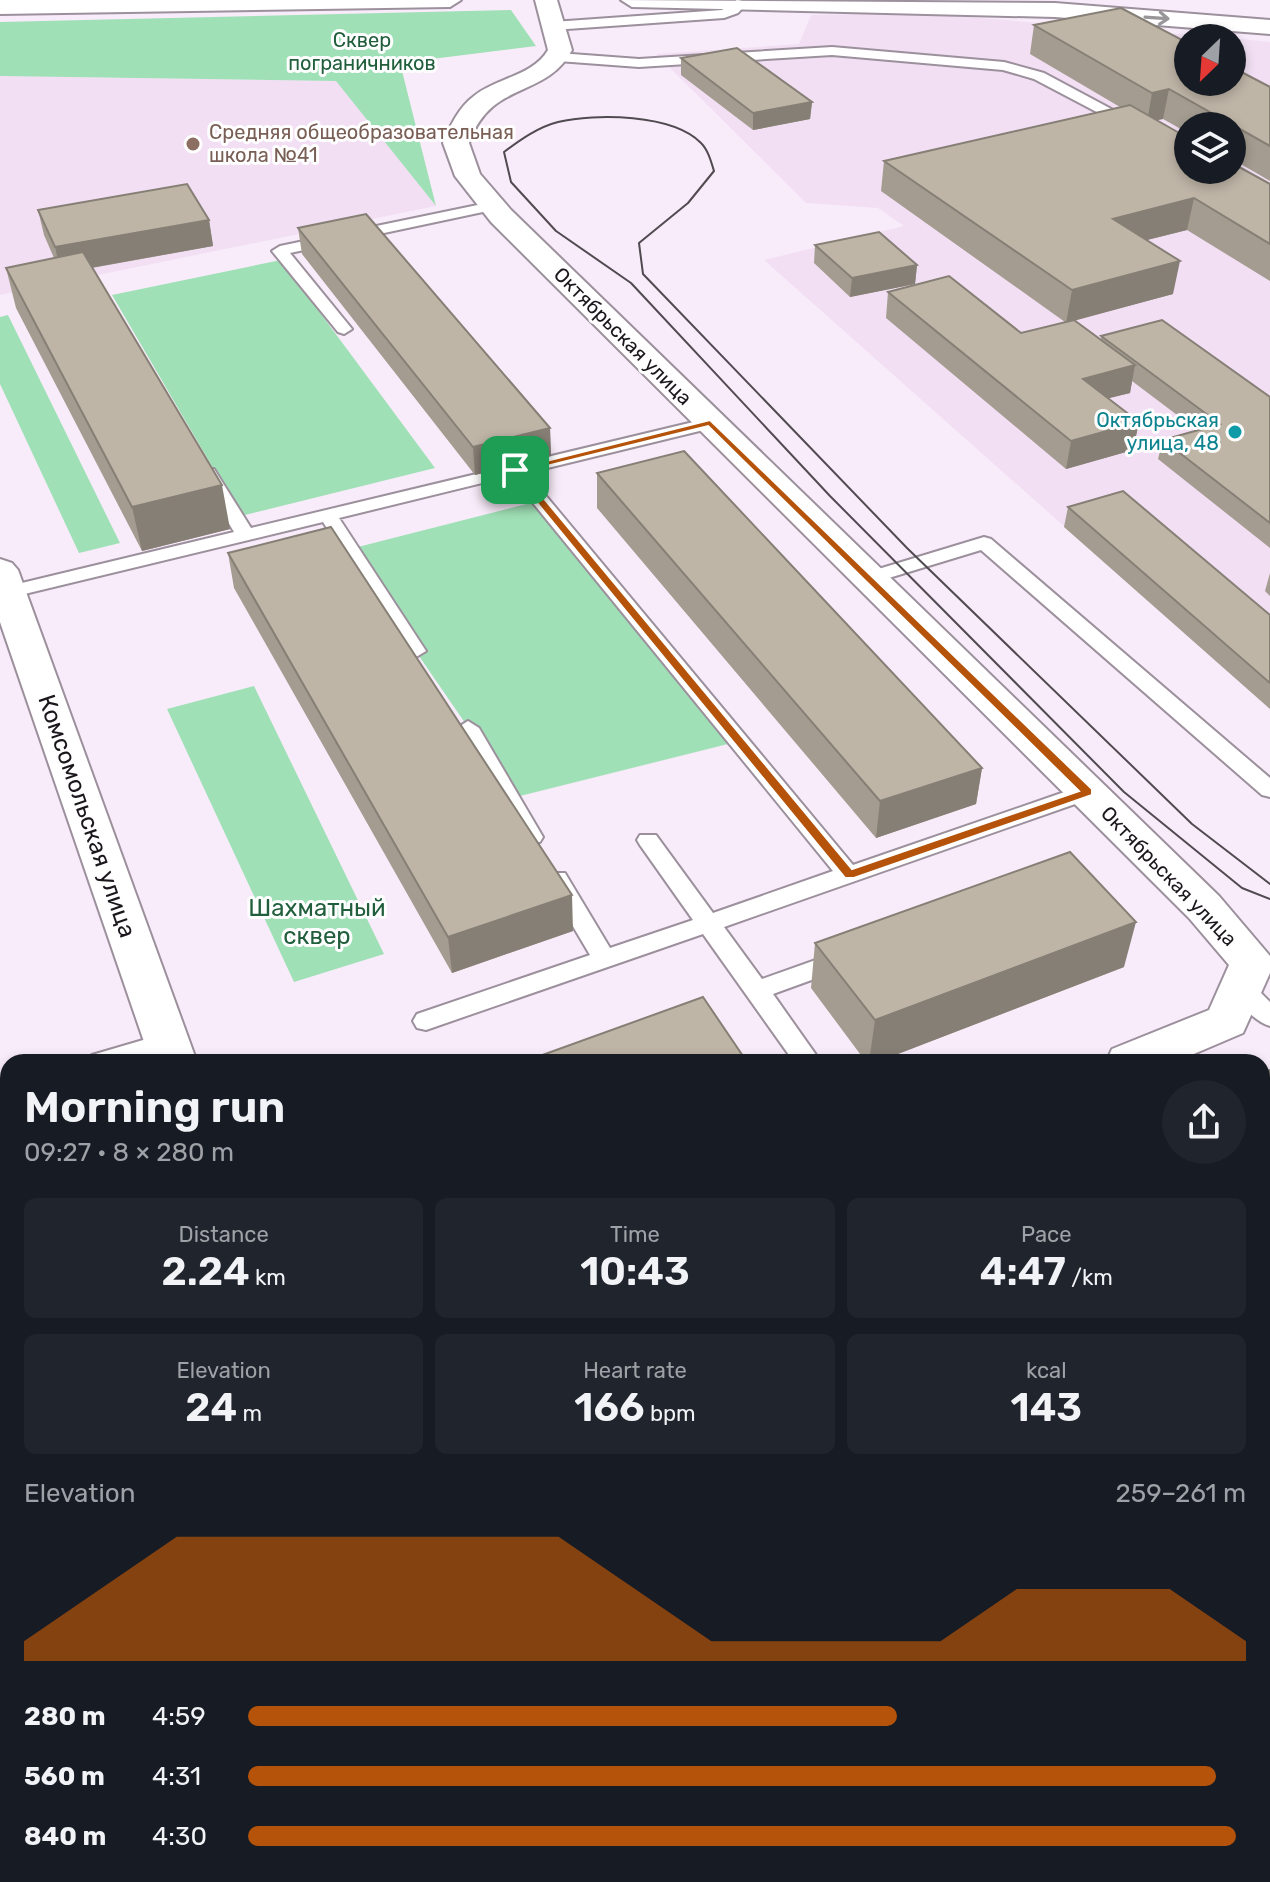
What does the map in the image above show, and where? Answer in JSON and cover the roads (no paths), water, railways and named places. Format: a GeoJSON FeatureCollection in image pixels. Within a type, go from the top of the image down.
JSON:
{"type":"FeatureCollection","features":[{"type":"Feature","properties":{"kind":"street"},"geometry":{"type":"LineString","coordinates":[[0,7],[450,0]]}},
{"type":"Feature","properties":{"kind":"street"},"geometry":{"type":"LineString","coordinates":[[632,0],[1055,10],[1270,27]]}},
{"type":"Feature","properties":{"kind":"street","name":"Октябрьская улица"},"geometry":{"type":"LineString","coordinates":[[552,28],[543,68],[484,99],[465,119],[456,143],[468,176],[492,206],[710,423],[1204,907],[1254,989]]}},
{"type":"Feature","properties":{"kind":"street","name":"Комсомольская улица"},"geometry":{"type":"LineString","coordinates":[[4,581],[170,1052]]}},
{"type":"Feature","properties":{"kind":"street"},"geometry":{"type":"LineString","coordinates":[[1148,1054],[1227,1021],[1254,989]]}},
{"type":"Feature","properties":{"kind":"lane"},"geometry":{"type":"LineString","coordinates":[[552,28],[724,14],[742,2]]}},
{"type":"Feature","properties":{"kind":"lane"},"geometry":{"type":"LineString","coordinates":[[552,28],[639,63],[832,51],[1004,66],[1039,76],[1174,148]]}},
{"type":"Feature","properties":{"kind":"lane"},"geometry":{"type":"LineString","coordinates":[[344,329],[280,251],[492,206]]}},
{"type":"Feature","properties":{"kind":"lane"},"geometry":{"type":"LineString","coordinates":[[4,581],[246,536],[710,423]]}},
{"type":"Feature","properties":{"kind":"lane"},"geometry":{"type":"LineString","coordinates":[[198,456],[246,536]]}},
{"type":"Feature","properties":{"kind":"lane"},"geometry":{"type":"LineString","coordinates":[[515,470],[849,875]]}},
{"type":"Feature","properties":{"kind":"lane"},"geometry":{"type":"LineString","coordinates":[[329,516],[416,651]]}},
{"type":"Feature","properties":{"kind":"lane"},"geometry":{"type":"LineString","coordinates":[[869,578],[984,543],[1270,790]]}},
{"type":"Feature","properties":{"kind":"lane"},"geometry":{"type":"LineString","coordinates":[[468,728],[605,960]]}},
{"type":"Feature","properties":{"kind":"lane"},"geometry":{"type":"LineString","coordinates":[[426,1021],[1087,792]]}},
{"type":"Feature","properties":{"kind":"lane"},"geometry":{"type":"LineString","coordinates":[[648,840],[802,1054]]}},
{"type":"Feature","properties":{"kind":"lane"},"geometry":{"type":"LineString","coordinates":[[757,990],[859,953]]}},
{"type":"Feature","properties":{"kind":"tram line"},"geometry":{"type":"LineString","coordinates":[[1270,884],[1192,824],[907,548],[643,274],[639,243],[688,203],[714,171],[701,143],[688,133],[653,121],[592,117],[551,124],[504,152],[511,182],[556,231],[631,283],[830,496],[1124,792],[1242,888],[1270,899]]}},
{"type":"Feature","properties":{"kind":"place","name":"Средняя общеобразовательная школа №41"},"geometry":{"type":"Point","coordinates":[193,144]}},
{"type":"Feature","properties":{"kind":"place","name":"Октябрьская улица, 48"},"geometry":{"type":"Point","coordinates":[1235,432]}},
{"type":"Feature","properties":{"kind":"park label","name":"Сквер пограничников"},"geometry":{"type":"Point","coordinates":[362,52]}},
{"type":"Feature","properties":{"kind":"park label","name":"Шахматный сквер"},"geometry":{"type":"Point","coordinates":[317,922]}}]}
